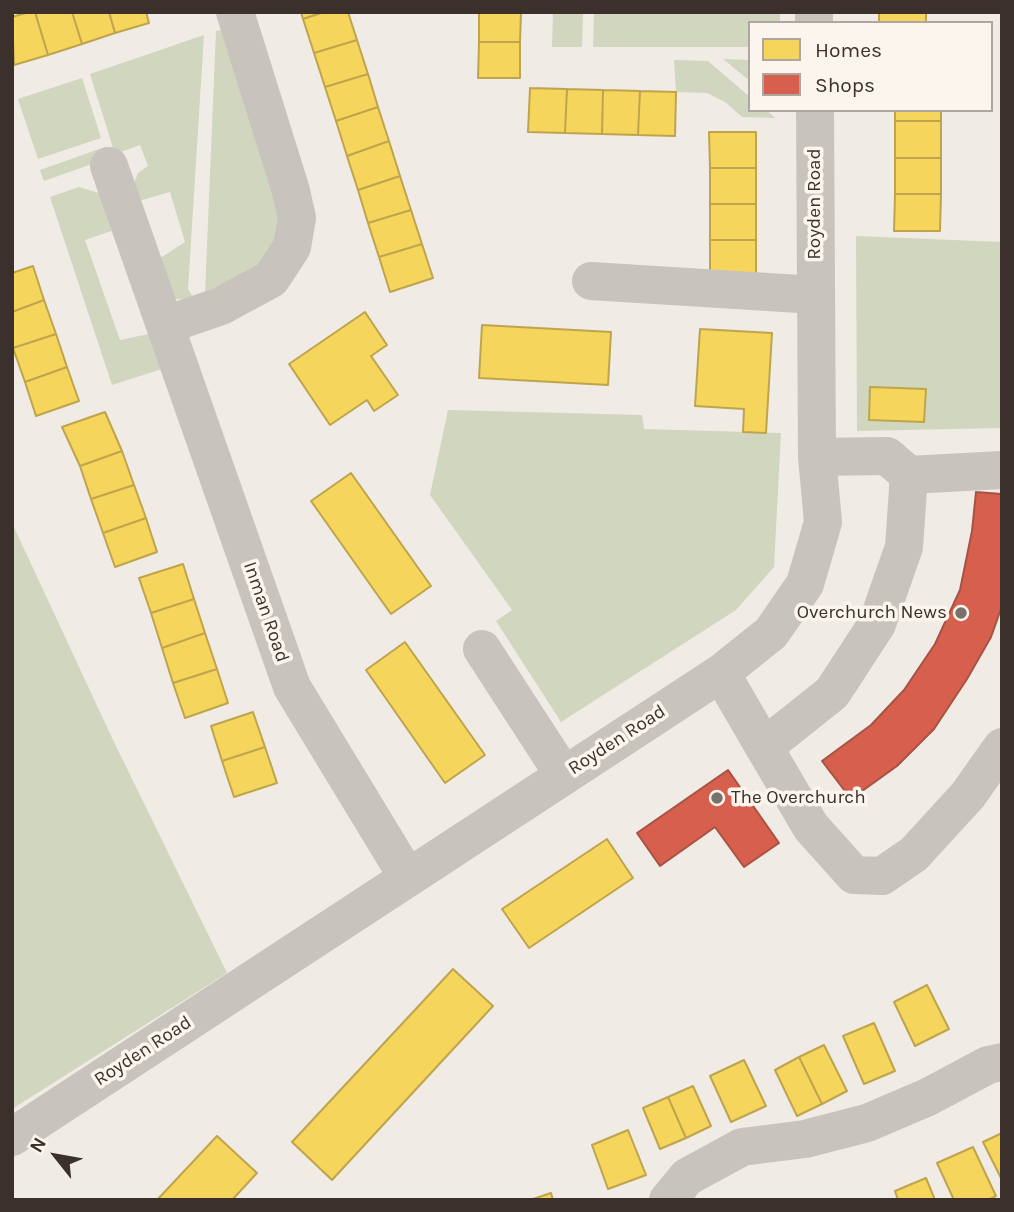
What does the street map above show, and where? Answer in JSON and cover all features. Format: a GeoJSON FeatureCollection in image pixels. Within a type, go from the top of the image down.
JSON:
{"type":"FeatureCollection","features":[{"type":"Feature","properties":{"kind":"street"},"geometry":{"type":"LineString","coordinates":[[166,325],[221,306],[271,279],[292,247],[297,218],[292,191],[235,12]]}},
{"type":"Feature","properties":{"kind":"street","name":"Royden Road"},"geometry":{"type":"LineString","coordinates":[[12,1137],[721,673],[771,634],[805,584],[823,522],[817,457],[815,112]]}},
{"type":"Feature","properties":{"kind":"street","name":"Inman Road"},"geometry":{"type":"LineString","coordinates":[[109,166],[292,687],[408,878]]}},
{"type":"Feature","properties":{"kind":"street"},"geometry":{"type":"LineString","coordinates":[[592,281],[816,295]]}},
{"type":"Feature","properties":{"kind":"street"},"geometry":{"type":"LineString","coordinates":[[817,457],[887,456],[909,475],[1002,470]]}},
{"type":"Feature","properties":{"kind":"street"},"geometry":{"type":"LineString","coordinates":[[764,747],[832,693],[877,624],[904,547],[909,475]]}},
{"type":"Feature","properties":{"kind":"street"},"geometry":{"type":"LineString","coordinates":[[482,649],[563,774]]}},
{"type":"Feature","properties":{"kind":"street"},"geometry":{"type":"LineString","coordinates":[[721,673],[811,827],[853,875],[882,876],[914,854],[968,795],[1002,747]]}},
{"type":"Feature","properties":{"kind":"street"},"geometry":{"type":"LineString","coordinates":[[668,1200],[687,1177],[741,1147],[805,1139],[867,1123],[928,1097],[988,1065],[1002,1062]]}},
{"type":"Feature","properties":{"kind":"green space"},"geometry":{"type":"Polygon","coordinates":[[[553,12],[583,12],[582,47],[552,47],[553,12]]]}},
{"type":"Feature","properties":{"kind":"green space"},"geometry":{"type":"Polygon","coordinates":[[[594,12],[780,12],[780,21],[748,21],[748,47],[593,47],[594,12]]]}},
{"type":"Feature","properties":{"kind":"green space"},"geometry":{"type":"Polygon","coordinates":[[[225,29],[283,227],[258,274],[205,294],[216,31],[225,29]]]}},
{"type":"Feature","properties":{"kind":"green space"},"geometry":{"type":"Polygon","coordinates":[[[204,35],[188,289],[194,299],[177,299],[165,291],[156,261],[185,242],[170,192],[135,202],[132,188],[138,173],[148,166],[140,145],[115,154],[90,74],[204,35]]]}},
{"type":"Feature","properties":{"kind":"green space"},"geometry":{"type":"Polygon","coordinates":[[[723,59],[748,60],[748,79],[723,59]]]}},
{"type":"Feature","properties":{"kind":"green space"},"geometry":{"type":"Polygon","coordinates":[[[674,60],[708,61],[748,95],[748,112],[768,112],[775,118],[742,117],[725,102],[707,93],[676,92],[674,60]]]}},
{"type":"Feature","properties":{"kind":"green space"},"geometry":{"type":"Polygon","coordinates":[[[82,78],[101,138],[38,159],[18,99],[82,78]]]}},
{"type":"Feature","properties":{"kind":"green space"},"geometry":{"type":"Polygon","coordinates":[[[105,147],[109,158],[44,181],[40,170],[105,147]]]}},
{"type":"Feature","properties":{"kind":"green space"},"geometry":{"type":"Polygon","coordinates":[[[79,187],[102,194],[120,228],[85,240],[120,340],[153,333],[168,367],[112,385],[50,197],[79,187]]]}},
{"type":"Feature","properties":{"kind":"green space"},"geometry":{"type":"Polygon","coordinates":[[[856,236],[1002,242],[1002,428],[857,431],[856,236]]]}},
{"type":"Feature","properties":{"kind":"green space"},"geometry":{"type":"Polygon","coordinates":[[[448,410],[642,415],[644,429],[781,433],[774,567],[736,610],[561,722],[496,621],[512,610],[430,495],[448,410]]]}},
{"type":"Feature","properties":{"kind":"green space"},"geometry":{"type":"Polygon","coordinates":[[[12,523],[113,740],[227,973],[12,1109],[12,523]]]}},
{"type":"Feature","properties":{"kind":"building: Homes"},"geometry":{"type":"Polygon","coordinates":[[[35,12],[48,55],[14,65],[12,17],[35,12]]]}},
{"type":"Feature","properties":{"kind":"building: Homes"},"geometry":{"type":"Polygon","coordinates":[[[35,12],[72,12],[82,44],[48,55],[35,12]]]}},
{"type":"Feature","properties":{"kind":"building: Homes"},"geometry":{"type":"Polygon","coordinates":[[[72,12],[109,12],[115,33],[82,44],[72,12]]]}},
{"type":"Feature","properties":{"kind":"building: Homes"},"geometry":{"type":"Polygon","coordinates":[[[109,12],[146,12],[149,23],[115,33],[109,12]]]}},
{"type":"Feature","properties":{"kind":"building: Homes"},"geometry":{"type":"Polygon","coordinates":[[[301,12],[324,12],[303,19],[301,12]]]}},
{"type":"Feature","properties":{"kind":"building: Homes"},"geometry":{"type":"Polygon","coordinates":[[[324,12],[348,12],[357,40],[314,53],[303,19],[324,12]]]}},
{"type":"Feature","properties":{"kind":"building: Homes"},"geometry":{"type":"Polygon","coordinates":[[[479,12],[521,12],[520,42],[479,42],[479,12]]]}},
{"type":"Feature","properties":{"kind":"building: Homes"},"geometry":{"type":"Polygon","coordinates":[[[879,12],[926,12],[926,21],[879,21],[879,12]]]}},
{"type":"Feature","properties":{"kind":"building: Homes"},"geometry":{"type":"Polygon","coordinates":[[[357,40],[368,74],[325,87],[314,53],[357,40]]]}},
{"type":"Feature","properties":{"kind":"building: Homes"},"geometry":{"type":"Polygon","coordinates":[[[479,42],[520,42],[520,78],[478,78],[479,42]]]}},
{"type":"Feature","properties":{"kind":"building: Homes"},"geometry":{"type":"Polygon","coordinates":[[[368,74],[378,107],[336,121],[325,87],[368,74]]]}},
{"type":"Feature","properties":{"kind":"building: Homes"},"geometry":{"type":"Polygon","coordinates":[[[530,88],[567,89],[565,133],[528,132],[530,88]]]}},
{"type":"Feature","properties":{"kind":"building: Homes"},"geometry":{"type":"Polygon","coordinates":[[[567,89],[603,90],[602,134],[565,133],[567,89]]]}},
{"type":"Feature","properties":{"kind":"building: Homes"},"geometry":{"type":"Polygon","coordinates":[[[603,90],[640,91],[638,135],[602,134],[603,90]]]}},
{"type":"Feature","properties":{"kind":"building: Homes"},"geometry":{"type":"Polygon","coordinates":[[[640,91],[676,92],[675,136],[638,135],[640,91]]]}},
{"type":"Feature","properties":{"kind":"building: Homes"},"geometry":{"type":"Polygon","coordinates":[[[378,107],[389,141],[347,156],[336,121],[378,107]]]}},
{"type":"Feature","properties":{"kind":"building: Homes"},"geometry":{"type":"Polygon","coordinates":[[[895,112],[941,112],[941,121],[895,121],[895,112]]]}},
{"type":"Feature","properties":{"kind":"building: Homes"},"geometry":{"type":"Polygon","coordinates":[[[895,121],[941,121],[941,158],[895,158],[895,121]]]}},
{"type":"Feature","properties":{"kind":"building: Homes"},"geometry":{"type":"Polygon","coordinates":[[[709,132],[756,132],[756,168],[710,168],[709,132]]]}},
{"type":"Feature","properties":{"kind":"building: Homes"},"geometry":{"type":"Polygon","coordinates":[[[389,141],[400,176],[358,190],[347,156],[389,141]]]}},
{"type":"Feature","properties":{"kind":"building: Homes"},"geometry":{"type":"Polygon","coordinates":[[[895,158],[941,158],[941,194],[895,194],[895,158]]]}},
{"type":"Feature","properties":{"kind":"building: Homes"},"geometry":{"type":"Polygon","coordinates":[[[710,168],[756,168],[756,204],[710,204],[710,168]]]}},
{"type":"Feature","properties":{"kind":"building: Homes"},"geometry":{"type":"Polygon","coordinates":[[[400,176],[411,210],[368,223],[358,190],[400,176]]]}},
{"type":"Feature","properties":{"kind":"building: Homes"},"geometry":{"type":"Polygon","coordinates":[[[895,194],[941,194],[940,231],[894,231],[895,194]]]}},
{"type":"Feature","properties":{"kind":"building: Homes"},"geometry":{"type":"Polygon","coordinates":[[[710,204],[756,204],[756,240],[710,240],[710,204]]]}},
{"type":"Feature","properties":{"kind":"building: Homes"},"geometry":{"type":"Polygon","coordinates":[[[411,210],[422,244],[379,257],[368,223],[411,210]]]}},
{"type":"Feature","properties":{"kind":"building: Homes"},"geometry":{"type":"Polygon","coordinates":[[[710,240],[756,240],[756,276],[710,276],[710,240]]]}},
{"type":"Feature","properties":{"kind":"building: Homes"},"geometry":{"type":"Polygon","coordinates":[[[422,244],[433,278],[390,292],[379,257],[422,244]]]}},
{"type":"Feature","properties":{"kind":"building: Homes"},"geometry":{"type":"Polygon","coordinates":[[[33,266],[44,300],[12,312],[12,273],[33,266]]]}},
{"type":"Feature","properties":{"kind":"building: Homes"},"geometry":{"type":"Polygon","coordinates":[[[44,300],[56,334],[13,348],[12,312],[44,300]]]}},
{"type":"Feature","properties":{"kind":"building: Homes"},"geometry":{"type":"Polygon","coordinates":[[[365,312],[387,345],[371,356],[398,395],[374,411],[367,400],[330,425],[289,364],[365,312]]]}},
{"type":"Feature","properties":{"kind":"building: Homes"},"geometry":{"type":"Polygon","coordinates":[[[482,325],[611,332],[608,385],[479,378],[482,325]]]}},
{"type":"Feature","properties":{"kind":"building: Homes"},"geometry":{"type":"Polygon","coordinates":[[[700,329],[772,333],[766,433],[743,432],[744,409],[695,406],[700,329]]]}},
{"type":"Feature","properties":{"kind":"building: Homes"},"geometry":{"type":"Polygon","coordinates":[[[56,334],[67,367],[25,382],[13,348],[56,334]]]}},
{"type":"Feature","properties":{"kind":"building: Homes"},"geometry":{"type":"Polygon","coordinates":[[[67,367],[79,401],[36,416],[25,382],[67,367]]]}},
{"type":"Feature","properties":{"kind":"building: Homes"},"geometry":{"type":"Polygon","coordinates":[[[870,387],[926,389],[924,422],[869,420],[870,387]]]}},
{"type":"Feature","properties":{"kind":"building: Homes"},"geometry":{"type":"Polygon","coordinates":[[[105,412],[122,451],[80,466],[62,427],[105,412]]]}},
{"type":"Feature","properties":{"kind":"building: Homes"},"geometry":{"type":"Polygon","coordinates":[[[122,451],[134,485],[91,499],[80,466],[122,451]]]}},
{"type":"Feature","properties":{"kind":"building: Homes"},"geometry":{"type":"Polygon","coordinates":[[[351,473],[431,586],[391,614],[311,501],[351,473]]]}},
{"type":"Feature","properties":{"kind":"building: Homes"},"geometry":{"type":"Polygon","coordinates":[[[134,485],[146,518],[103,533],[91,499],[134,485]]]}},
{"type":"Feature","properties":{"kind":"building: Homes"},"geometry":{"type":"Polygon","coordinates":[[[146,518],[157,552],[115,567],[103,533],[146,518]]]}},
{"type":"Feature","properties":{"kind":"building: Homes"},"geometry":{"type":"Polygon","coordinates":[[[183,564],[194,599],[151,613],[139,578],[183,564]]]}},
{"type":"Feature","properties":{"kind":"building: Homes"},"geometry":{"type":"Polygon","coordinates":[[[194,599],[205,633],[162,648],[151,613],[194,599]]]}},
{"type":"Feature","properties":{"kind":"building: Homes"},"geometry":{"type":"Polygon","coordinates":[[[205,633],[217,669],[173,683],[162,648],[205,633]]]}},
{"type":"Feature","properties":{"kind":"building: Homes"},"geometry":{"type":"Polygon","coordinates":[[[405,642],[485,755],[445,783],[366,670],[405,642]]]}},
{"type":"Feature","properties":{"kind":"building: Homes"},"geometry":{"type":"Polygon","coordinates":[[[217,669],[228,703],[185,718],[173,683],[217,669]]]}},
{"type":"Feature","properties":{"kind":"building: Homes"},"geometry":{"type":"Polygon","coordinates":[[[253,712],[265,747],[222,761],[211,726],[253,712]]]}},
{"type":"Feature","properties":{"kind":"building: Homes"},"geometry":{"type":"Polygon","coordinates":[[[265,747],[277,783],[234,797],[222,761],[265,747]]]}},
{"type":"Feature","properties":{"kind":"building: Homes"},"geometry":{"type":"Polygon","coordinates":[[[607,839],[633,878],[529,948],[502,909],[607,839]]]}},
{"type":"Feature","properties":{"kind":"building: Homes"},"geometry":{"type":"Polygon","coordinates":[[[453,969],[493,1006],[332,1180],[292,1142],[453,969]]]}},
{"type":"Feature","properties":{"kind":"building: Homes"},"geometry":{"type":"Polygon","coordinates":[[[927,985],[949,1029],[915,1046],[894,1002],[927,985]]]}},
{"type":"Feature","properties":{"kind":"building: Homes"},"geometry":{"type":"Polygon","coordinates":[[[874,1023],[895,1071],[864,1084],[843,1036],[874,1023]]]}},
{"type":"Feature","properties":{"kind":"building: Homes"},"geometry":{"type":"Polygon","coordinates":[[[824,1045],[847,1091],[822,1104],[799,1057],[824,1045]]]}},
{"type":"Feature","properties":{"kind":"building: Homes"},"geometry":{"type":"Polygon","coordinates":[[[799,1057],[822,1104],[797,1116],[775,1070],[799,1057]]]}},
{"type":"Feature","properties":{"kind":"building: Homes"},"geometry":{"type":"Polygon","coordinates":[[[744,1060],[766,1106],[731,1122],[710,1076],[744,1060]]]}},
{"type":"Feature","properties":{"kind":"building: Homes"},"geometry":{"type":"Polygon","coordinates":[[[693,1086],[711,1126],[686,1138],[668,1097],[693,1086]]]}},
{"type":"Feature","properties":{"kind":"building: Homes"},"geometry":{"type":"Polygon","coordinates":[[[668,1097],[686,1138],[660,1149],[643,1108],[668,1097]]]}},
{"type":"Feature","properties":{"kind":"building: Homes"},"geometry":{"type":"Polygon","coordinates":[[[628,1130],[646,1175],[608,1189],[592,1145],[628,1130]]]}},
{"type":"Feature","properties":{"kind":"building: Homes"},"geometry":{"type":"Polygon","coordinates":[[[1002,1133],[1002,1180],[983,1142],[1002,1133]]]}},
{"type":"Feature","properties":{"kind":"building: Homes"},"geometry":{"type":"Polygon","coordinates":[[[217,1136],[257,1173],[232,1200],[157,1200],[217,1136]]]}},
{"type":"Feature","properties":{"kind":"building: Homes"},"geometry":{"type":"Polygon","coordinates":[[[973,1147],[996,1196],[988,1200],[954,1200],[937,1163],[973,1147]]]}},
{"type":"Feature","properties":{"kind":"building: Homes"},"geometry":{"type":"Polygon","coordinates":[[[926,1178],[935,1200],[898,1200],[895,1191],[926,1178]]]}},
{"type":"Feature","properties":{"kind":"building: Homes"},"geometry":{"type":"Polygon","coordinates":[[[551,1193],[553,1200],[530,1200],[551,1193]]]}},
{"type":"Feature","properties":{"kind":"building: Shops"},"geometry":{"type":"Polygon","coordinates":[[[976,492],[1002,494],[1002,606],[991,637],[934,729],[897,766],[851,799],[822,761],[871,725],[904,690],[935,644],[960,590],[972,531],[976,492]]]}},
{"type":"Feature","properties":{"kind":"building: Shops","name":"The Overchurch"},"geometry":{"type":"Polygon","coordinates":[[[728,770],[779,843],[744,867],[715,827],[660,866],[637,833],[728,770]]]}},
{"type":"Feature","properties":{"kind":"place","name":"Overchurch News"},"geometry":{"type":"Point","coordinates":[961,613]}},
{"type":"Feature","properties":{"kind":"place","name":"The Overchurch"},"geometry":{"type":"Point","coordinates":[717,798]}}]}
